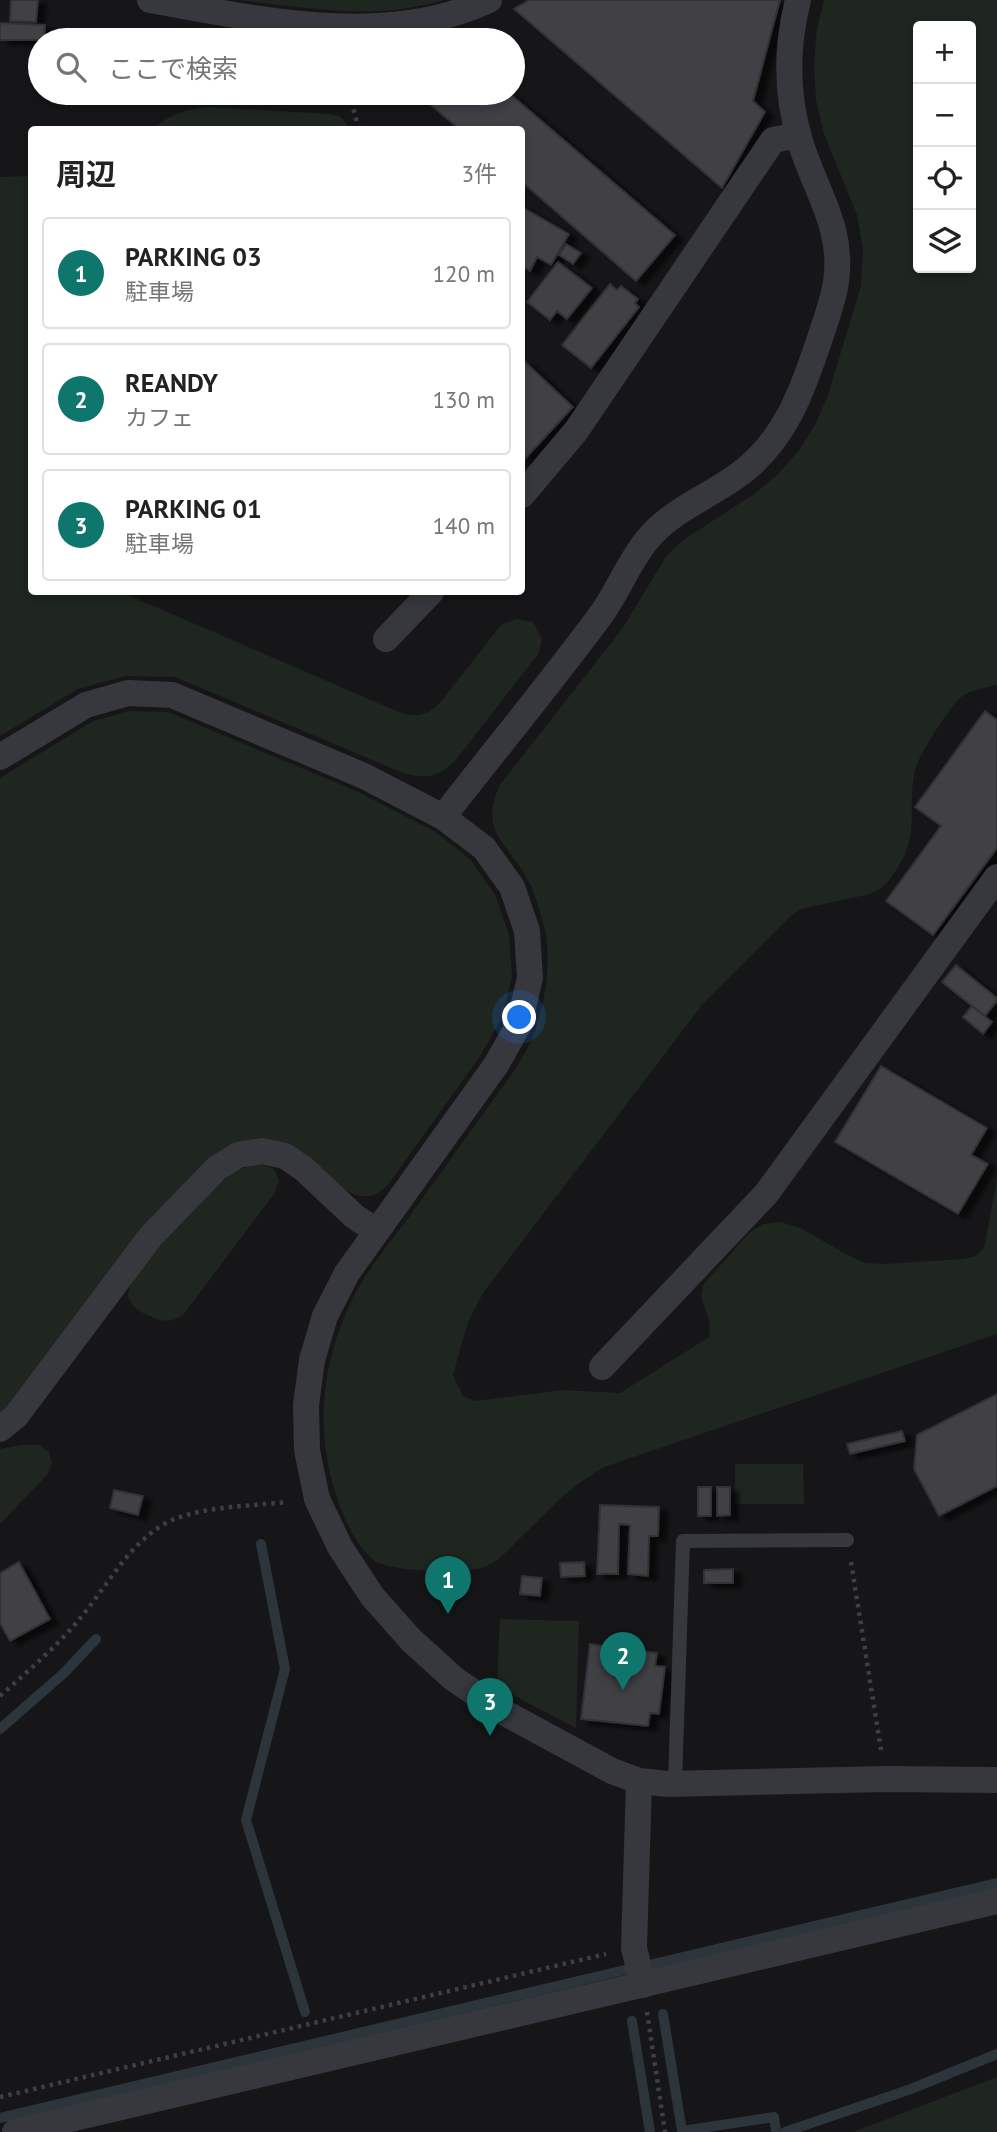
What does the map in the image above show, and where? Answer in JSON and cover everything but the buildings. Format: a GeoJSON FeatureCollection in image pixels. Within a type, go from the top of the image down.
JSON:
{"type":"FeatureCollection","features":[{"type":"Feature","properties":{"kind":"street"},"geometry":{"type":"LineString","coordinates":[[150,0],[229,14],[351,28],[395,26],[438,18],[489,0]]}},
{"type":"Feature","properties":{"kind":"street"},"geometry":{"type":"LineString","coordinates":[[443,817],[601,615],[648,539],[669,519],[741,473],[762,455],[794,411],[829,312],[836,282],[838,251],[833,222],[799,135],[791,103],[788,64],[798,0]]}},
{"type":"Feature","properties":{"kind":"street"},"geometry":{"type":"LineString","coordinates":[[525,492],[576,431],[773,140],[799,135]]}},
{"type":"Feature","properties":{"kind":"street"},"geometry":{"type":"LineString","coordinates":[[386,639],[428,595]]}},
{"type":"Feature","properties":{"kind":"street"},"geometry":{"type":"LineString","coordinates":[[0,757],[86,705],[128,693],[172,695],[363,776],[443,817],[484,848],[512,887],[527,931],[530,978],[519,1024],[496,1065],[347,1273],[325,1316],[312,1360],[306,1405],[307,1450],[317,1499],[340,1547],[372,1596],[411,1640],[454,1679],[503,1712],[612,1770],[639,1781],[675,1783],[997,1780]]}},
{"type":"Feature","properties":{"kind":"street"},"geometry":{"type":"LineString","coordinates":[[603,1367],[766,1194],[997,877]]}},
{"type":"Feature","properties":{"kind":"street"},"geometry":{"type":"LineString","coordinates":[[0,1429],[16,1416],[151,1237],[217,1168],[238,1156],[262,1151],[285,1156],[304,1169],[354,1216],[376,1231]]}},
{"type":"Feature","properties":{"kind":"street"},"geometry":{"type":"LineString","coordinates":[[639,1781],[634,1948],[643,1984]]}},
{"type":"Feature","properties":{"kind":"street"},"geometry":{"type":"LineString","coordinates":[[15,2132],[997,1901]]}},
{"type":"Feature","properties":{"kind":"lane"},"geometry":{"type":"LineString","coordinates":[[675,1783],[683,1541],[847,1540]]}},
{"type":"Feature","properties":{"kind":"path"},"geometry":{"type":"LineString","coordinates":[[352,105],[358,126]]}},
{"type":"Feature","properties":{"kind":"path"},"geometry":{"type":"LineString","coordinates":[[0,1696],[62,1639],[134,1550],[152,1532],[174,1519],[199,1512],[317,1499]]}},
{"type":"Feature","properties":{"kind":"path"},"geometry":{"type":"LineString","coordinates":[[854,1580],[886,1779]]}},
{"type":"Feature","properties":{"kind":"path"},"geometry":{"type":"LineString","coordinates":[[0,2097],[634,1948]]}},
{"type":"Feature","properties":{"kind":"path"},"geometry":{"type":"LineString","coordinates":[[643,1984],[665,2132]]}},
{"type":"Feature","properties":{"kind":"shaded area"},"geometry":{"type":"Polygon","coordinates":[[[240,0],[444,0],[393,10],[342,11],[240,0]]]}},
{"type":"Feature","properties":{"kind":"shaded area"},"geometry":{"type":"Polygon","coordinates":[[[824,0],[997,0],[997,685],[961,697],[942,720],[922,754],[915,770],[908,847],[889,880],[870,894],[801,909],[792,915],[702,1005],[483,1293],[468,1322],[453,1375],[463,1396],[475,1401],[563,1390],[620,1393],[709,1337],[710,1324],[701,1297],[703,1285],[749,1233],[763,1224],[780,1222],[800,1228],[865,1263],[964,1259],[976,1256],[984,1248],[997,1179],[997,1334],[607,1466],[572,1489],[504,1554],[485,1567],[462,1571],[427,1571],[381,1564],[373,1560],[357,1541],[339,1505],[332,1480],[325,1445],[324,1421],[328,1372],[341,1325],[362,1282],[513,1073],[536,1028],[543,1003],[548,951],[541,914],[530,883],[494,826],[492,815],[499,786],[622,629],[667,555],[685,539],[757,492],[780,472],[800,449],[816,423],[828,395],[861,286],[863,250],[857,215],[824,134],[816,100],[814,64],[817,29],[824,0]]]}},
{"type":"Feature","properties":{"kind":"shaded area"},"geometry":{"type":"Polygon","coordinates":[[[208,107],[330,114],[340,116],[348,126],[157,126],[179,113],[208,107]]]}},
{"type":"Feature","properties":{"kind":"shaded area"},"geometry":{"type":"Polygon","coordinates":[[[28,176],[28,595],[128,595],[401,713],[412,715],[430,711],[439,704],[501,625],[516,619],[533,622],[542,638],[539,653],[455,761],[442,771],[431,776],[403,773],[175,677],[126,676],[78,689],[0,736],[0,177],[28,176]]]}},
{"type":"Feature","properties":{"kind":"shaded area"},"geometry":{"type":"Polygon","coordinates":[[[130,711],[168,712],[356,791],[434,831],[471,860],[495,895],[509,934],[512,976],[502,1017],[481,1055],[388,1185],[374,1195],[356,1195],[340,1186],[312,1159],[209,1158],[142,1228],[0,1413],[0,778],[93,721],[130,711]]]}},
{"type":"Feature","properties":{"kind":"shaded area"},"geometry":{"type":"Polygon","coordinates":[[[261,1164],[274,1169],[279,1181],[274,1194],[184,1314],[166,1321],[154,1318],[134,1306],[128,1295],[131,1285],[170,1234],[227,1177],[243,1168],[261,1164]]]}},
{"type":"Feature","properties":{"kind":"shaded area"},"geometry":{"type":"Polygon","coordinates":[[[39,1445],[49,1452],[52,1463],[47,1475],[0,1524],[0,1449],[39,1445]]]}},
{"type":"Feature","properties":{"kind":"shaded area"},"geometry":{"type":"Polygon","coordinates":[[[735,1464],[803,1464],[804,1504],[735,1504],[735,1464]]]}},
{"type":"Feature","properties":{"kind":"shaded area"},"geometry":{"type":"Polygon","coordinates":[[[500,1619],[579,1621],[576,1728],[497,1684],[500,1619]]]}},
{"type":"Feature","properties":{"kind":"shaded area"},"geometry":{"type":"Polygon","coordinates":[[[997,2077],[997,2132],[853,2132],[997,2077]]]}},
{"type":"Feature","properties":{"kind":"waterway"},"geometry":{"type":"LineString","coordinates":[[261,1544],[285,1669],[246,1820],[305,2012]]}},
{"type":"Feature","properties":{"kind":"waterway"},"geometry":{"type":"LineString","coordinates":[[0,1729],[64,1673],[96,1639]]}},
{"type":"Feature","properties":{"kind":"waterway"},"geometry":{"type":"LineString","coordinates":[[649,1965],[997,1883]]}},
{"type":"Feature","properties":{"kind":"waterway"},"geometry":{"type":"LineString","coordinates":[[0,2118],[629,1969]]}},
{"type":"Feature","properties":{"kind":"waterway"},"geometry":{"type":"LineString","coordinates":[[663,2014],[682,2131],[774,2117],[776,2132]]}},
{"type":"Feature","properties":{"kind":"waterway"},"geometry":{"type":"LineString","coordinates":[[632,2021],[650,2132]]}},
{"type":"Feature","properties":{"kind":"waterway"},"geometry":{"type":"LineString","coordinates":[[785,2132],[911,2089],[997,2054]]}},
{"type":"Feature","properties":{"kind":"place","name":"PARKING 03"},"geometry":{"type":"Point","coordinates":[448,1614]}},
{"type":"Feature","properties":{"kind":"place","name":"REANDY"},"geometry":{"type":"Point","coordinates":[623,1690]}},
{"type":"Feature","properties":{"kind":"place","name":"PARKING 01"},"geometry":{"type":"Point","coordinates":[490,1736]}}]}
